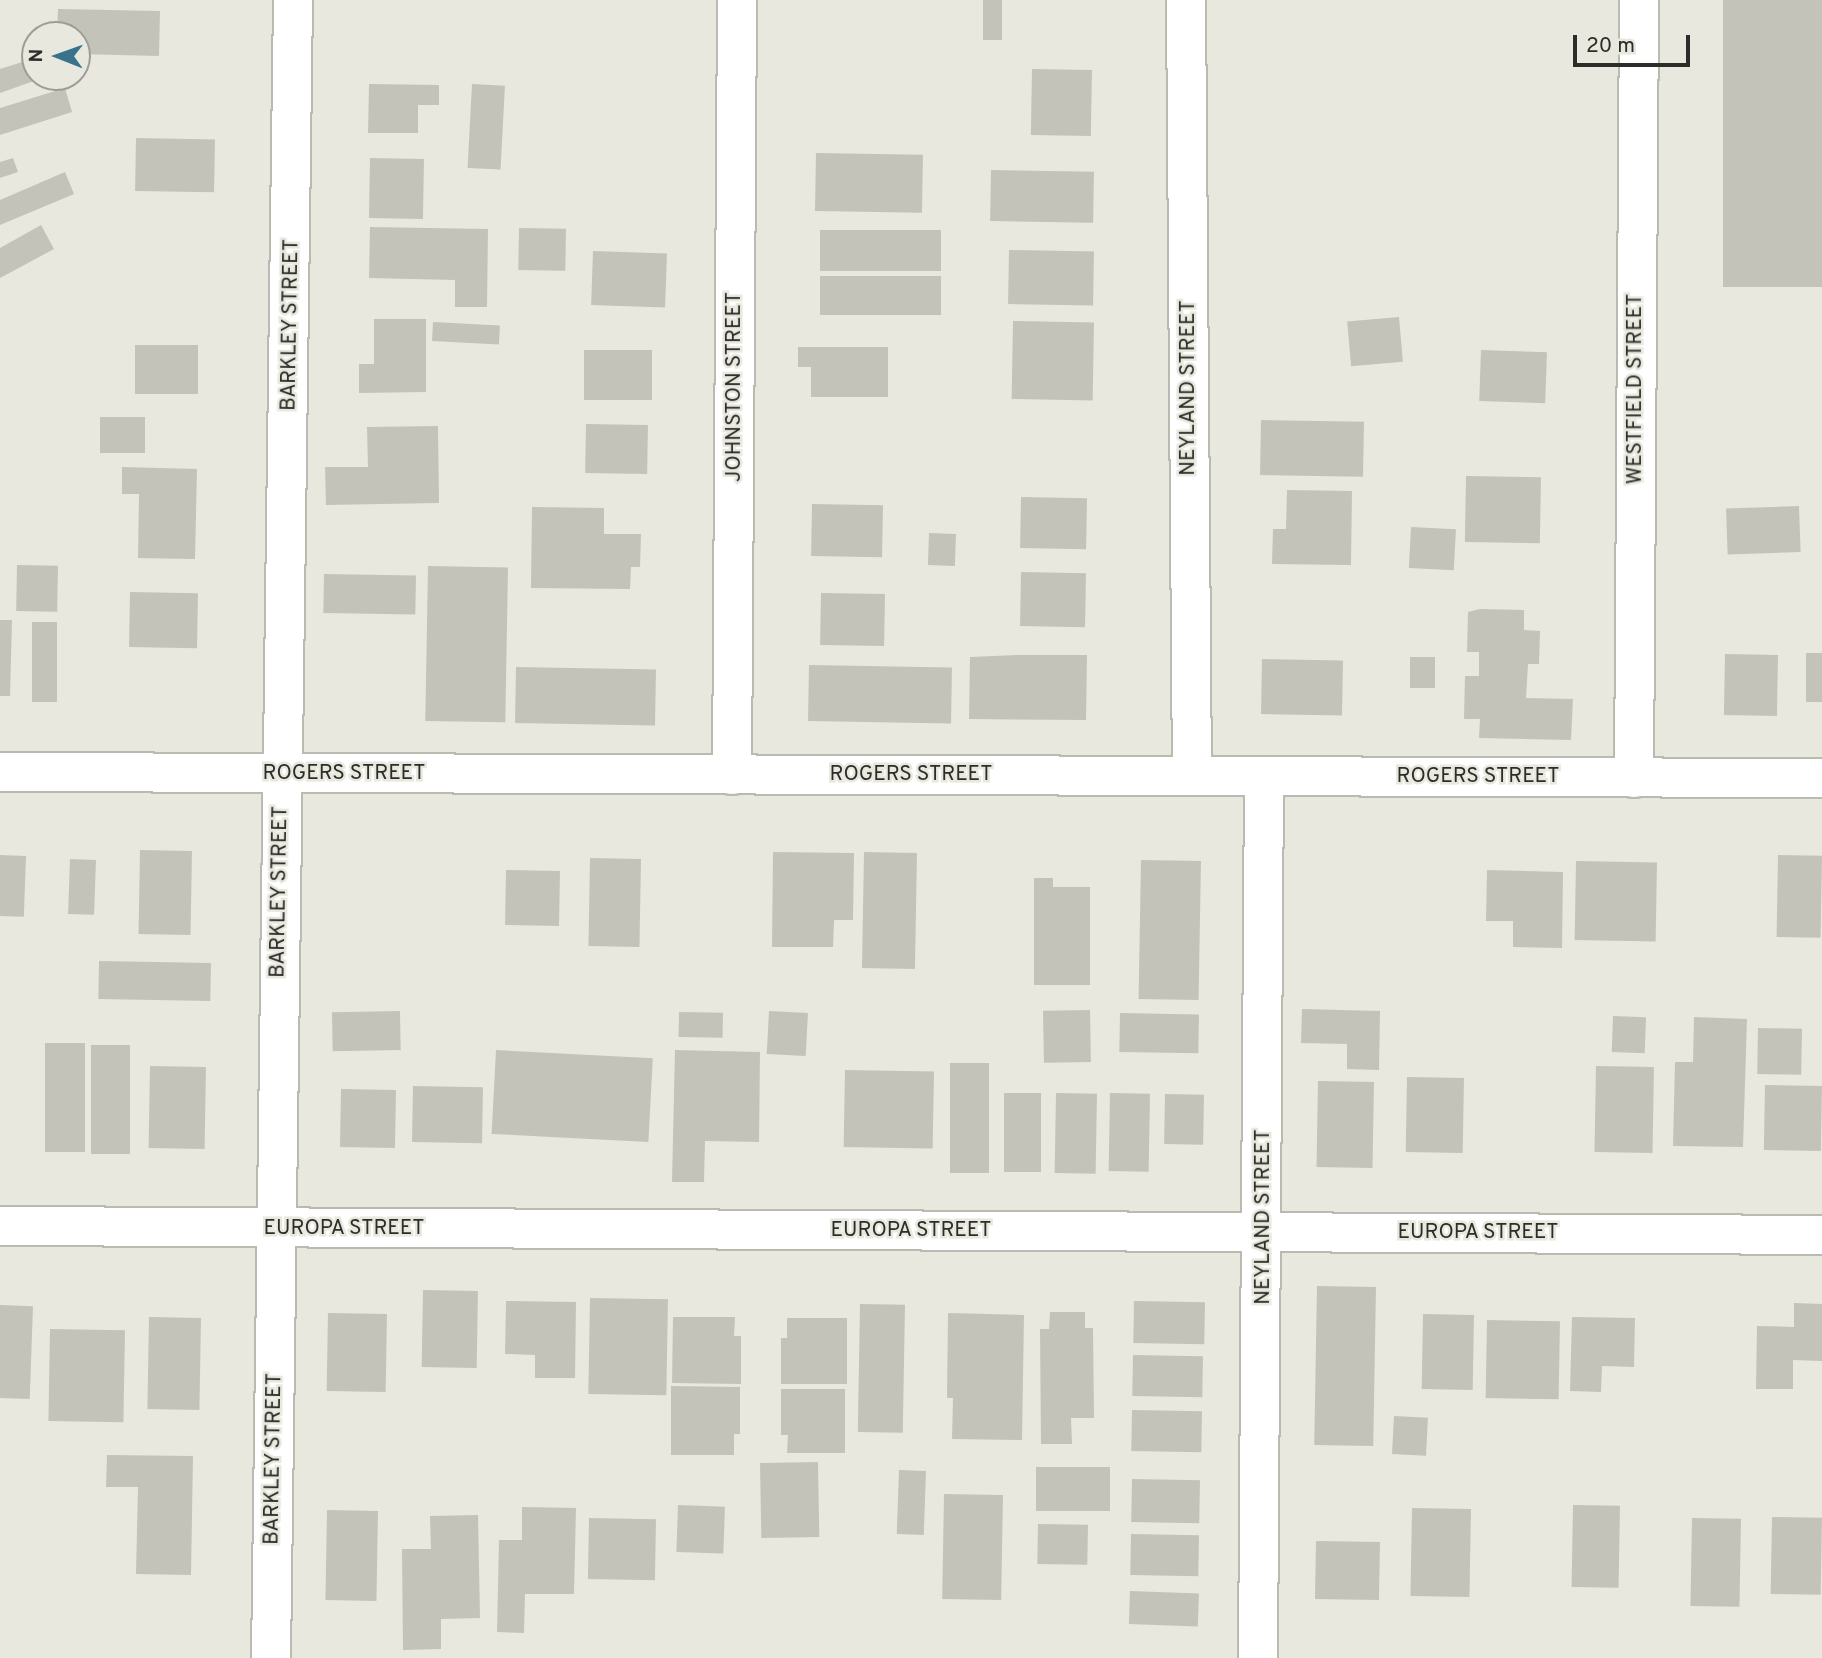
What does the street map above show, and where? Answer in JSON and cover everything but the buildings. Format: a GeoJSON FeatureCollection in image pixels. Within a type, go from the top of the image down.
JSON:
{"type":"FeatureCollection","features":[{"type":"Feature","properties":{"kind":"street","name":"BARKLEY STREET"},"geometry":{"type":"LineString","coordinates":[[271,1658],[293,0]]}},
{"type":"Feature","properties":{"kind":"street","name":"JOHNSTON STREET"},"geometry":{"type":"LineString","coordinates":[[732,775],[737,0]]}},
{"type":"Feature","properties":{"kind":"street","name":"NEYLAND STREET"},"geometry":{"type":"LineString","coordinates":[[1186,0],[1192,776]]}},
{"type":"Feature","properties":{"kind":"street","name":"WESTFIELD STREET"},"geometry":{"type":"LineString","coordinates":[[1634,778],[1639,0]]}},
{"type":"Feature","properties":{"kind":"street","name":"ROGERS STREET"},"geometry":{"type":"LineString","coordinates":[[0,772],[1822,778]]}},
{"type":"Feature","properties":{"kind":"street","name":"NEYLAND STREET"},"geometry":{"type":"LineString","coordinates":[[1258,1658],[1264,1232],[1264,776]]}},
{"type":"Feature","properties":{"kind":"street","name":"EUROPA STREET"},"geometry":{"type":"LineString","coordinates":[[0,1226],[276,1230],[1822,1235]]}}]}
